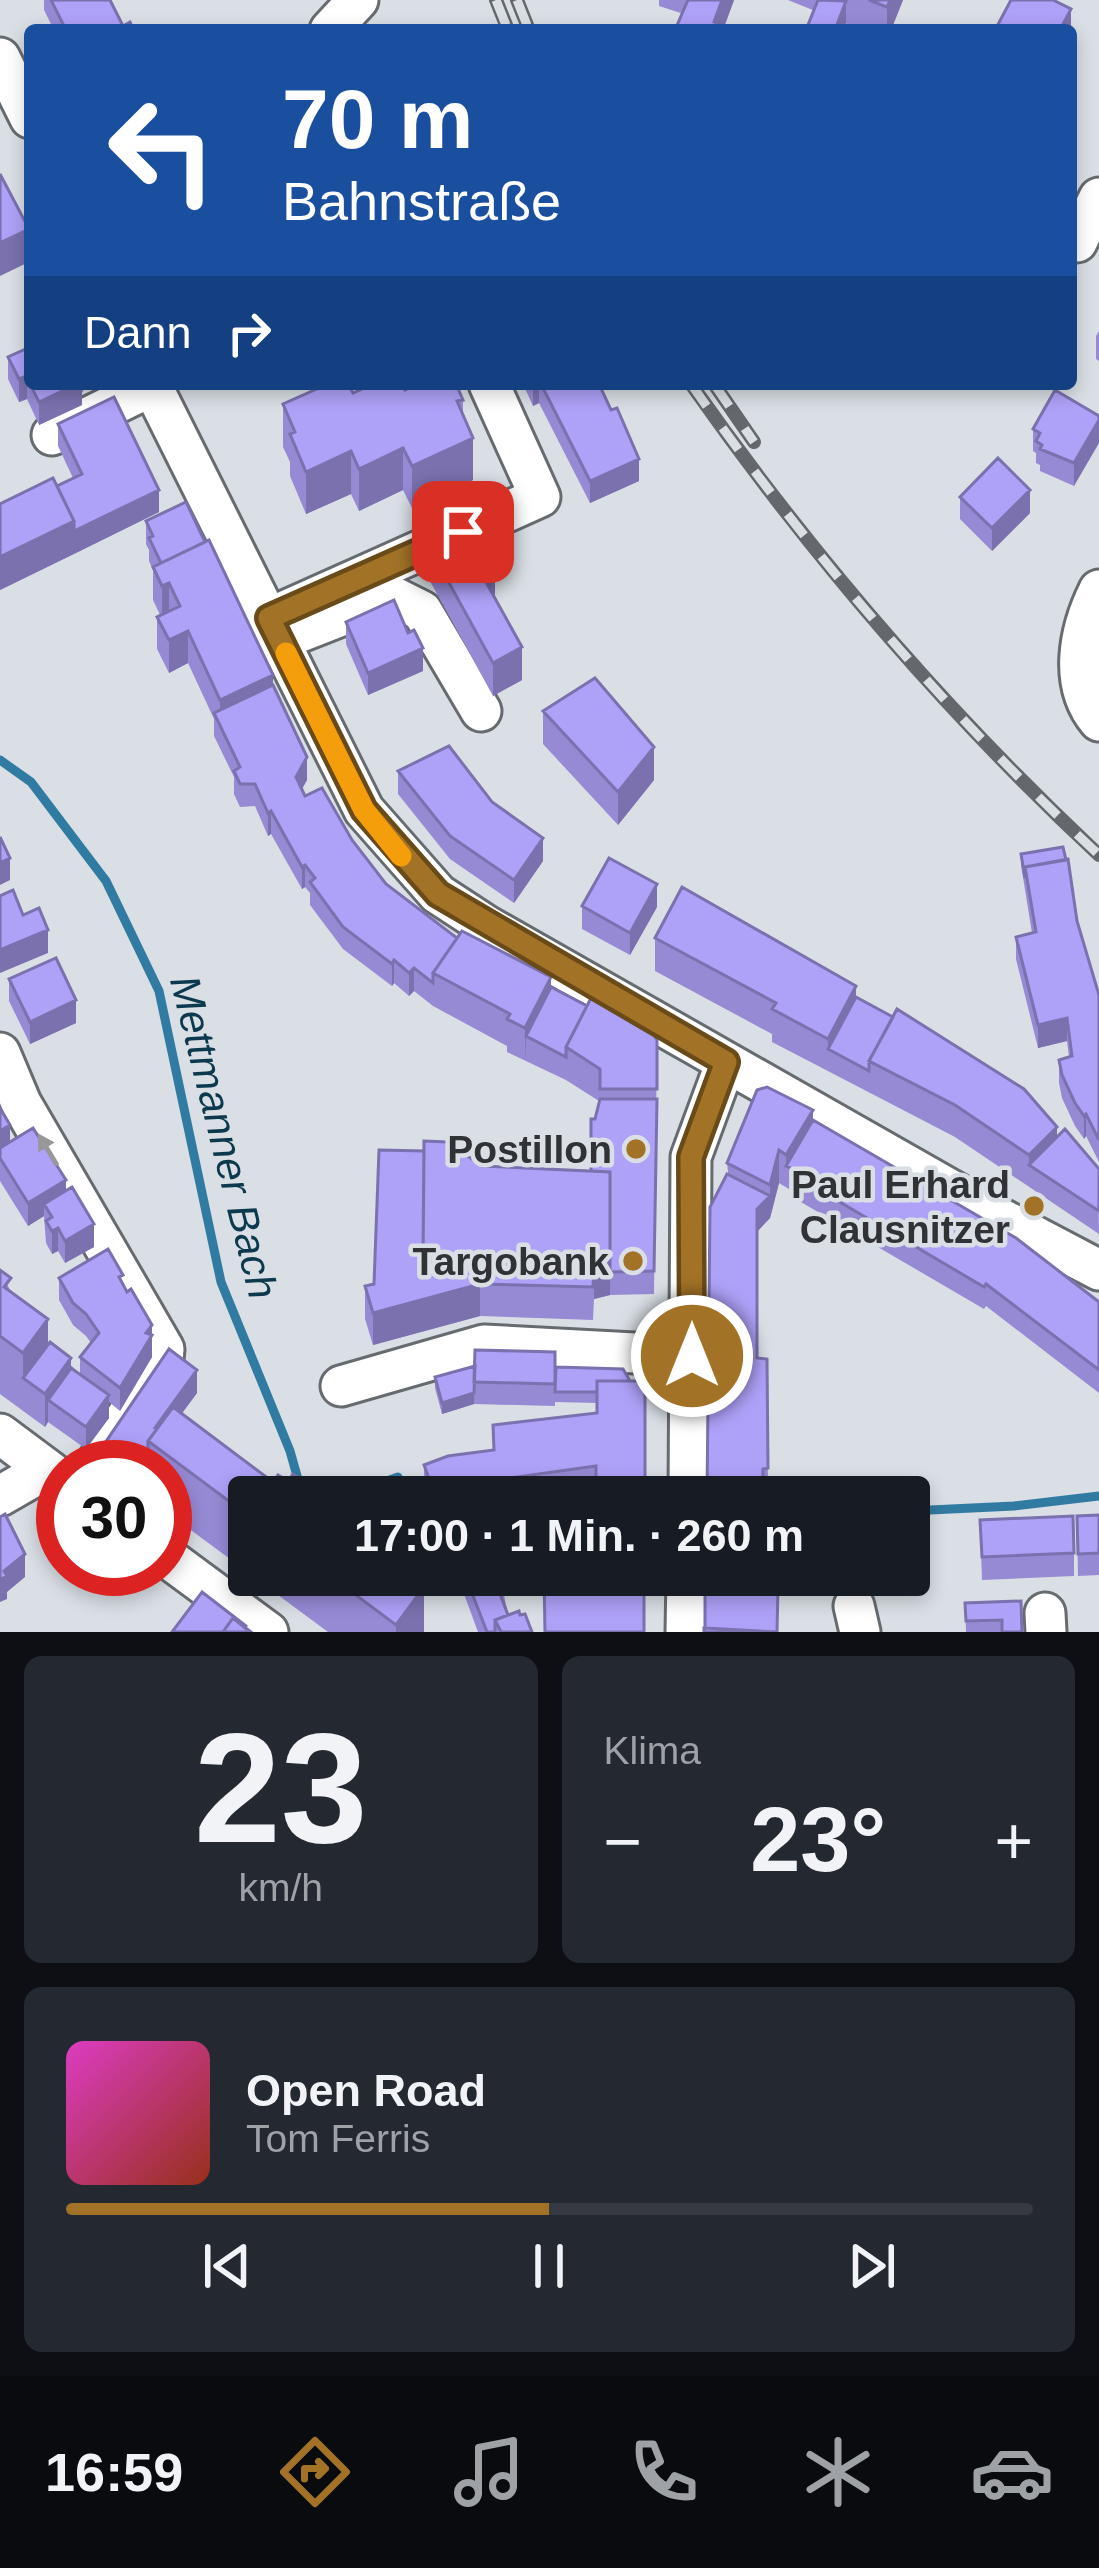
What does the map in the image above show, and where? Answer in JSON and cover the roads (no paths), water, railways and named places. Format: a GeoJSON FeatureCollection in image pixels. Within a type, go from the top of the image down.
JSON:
{"type":"FeatureCollection","features":[{"type":"Feature","properties":{"kind":"street"},"geometry":{"type":"LineString","coordinates":[[336,24],[358,0]]}},
{"type":"Feature","properties":{"kind":"street"},"geometry":{"type":"LineString","coordinates":[[0,58],[24,106]]}},
{"type":"Feature","properties":{"kind":"street"},"geometry":{"type":"LineString","coordinates":[[1077,242],[1099,198]]}},
{"type":"Feature","properties":{"kind":"street"},"geometry":{"type":"LineString","coordinates":[[52,435],[142,390]]}},
{"type":"Feature","properties":{"kind":"street"},"geometry":{"type":"LineString","coordinates":[[154,390],[364,810],[438,894],[726,1062],[1099,1270]]}},
{"type":"Feature","properties":{"kind":"street"},"geometry":{"type":"LineString","coordinates":[[274,629],[540,497],[493,390]]}},
{"type":"Feature","properties":{"kind":"street"},"geometry":{"type":"LineString","coordinates":[[1099,590],[1087,615],[1079,656],[1081,684],[1099,721]]}},
{"type":"Feature","properties":{"kind":"street"},"geometry":{"type":"LineString","coordinates":[[274,629],[392,596],[422,611],[481,711]]}},
{"type":"Feature","properties":{"kind":"street"},"geometry":{"type":"LineString","coordinates":[[0,1053],[21,1103],[164,1349],[163,1360],[111,1440]]}},
{"type":"Feature","properties":{"kind":"street"},"geometry":{"type":"LineString","coordinates":[[689,1476],[691,1157],[726,1062]]}},
{"type":"Feature","properties":{"kind":"street"},"geometry":{"type":"LineString","coordinates":[[340,1386],[484,1345],[692,1356]]}},
{"type":"Feature","properties":{"kind":"street"},"geometry":{"type":"LineString","coordinates":[[0,1434],[36,1461]]}},
{"type":"Feature","properties":{"kind":"street"},"geometry":{"type":"LineString","coordinates":[[0,1496],[36,1482]]}},
{"type":"Feature","properties":{"kind":"street"},"geometry":{"type":"LineString","coordinates":[[192,1576],[268,1632]]}},
{"type":"Feature","properties":{"kind":"street"},"geometry":{"type":"LineString","coordinates":[[686,1632],[687,1596]]}},
{"type":"Feature","properties":{"kind":"waterway","name":"Mettmanner Bach"},"geometry":{"type":"LineString","coordinates":[[0,760],[31,782],[106,881],[159,991],[221,1282],[297,1476]]}},
{"type":"Feature","properties":{"kind":"waterway","name":"Mettmanner Bach"},"geometry":{"type":"LineString","coordinates":[[930,1510],[1099,1496]]}},
{"type":"Feature","properties":{"kind":"railway"},"geometry":{"type":"LineString","coordinates":[[496,0],[506,24]]}},
{"type":"Feature","properties":{"kind":"railway"},"geometry":{"type":"LineString","coordinates":[[517,0],[527,24]]}},
{"type":"Feature","properties":{"kind":"railway"},"geometry":{"type":"LineString","coordinates":[[695,390],[784,510],[883,630],[988,745],[1099,855]]}},
{"type":"Feature","properties":{"kind":"railway"},"geometry":{"type":"LineString","coordinates":[[718,390],[754,442]]}},
{"type":"Feature","properties":{"kind":"place","name":"Postillon"},"geometry":{"type":"Point","coordinates":[636,1149]}},
{"type":"Feature","properties":{"kind":"place","name":"Paul Erhard Clausnitzer"},"geometry":{"type":"Point","coordinates":[1034,1206]}},
{"type":"Feature","properties":{"kind":"place","name":"Targobank"},"geometry":{"type":"Point","coordinates":[633,1261]}}]}
